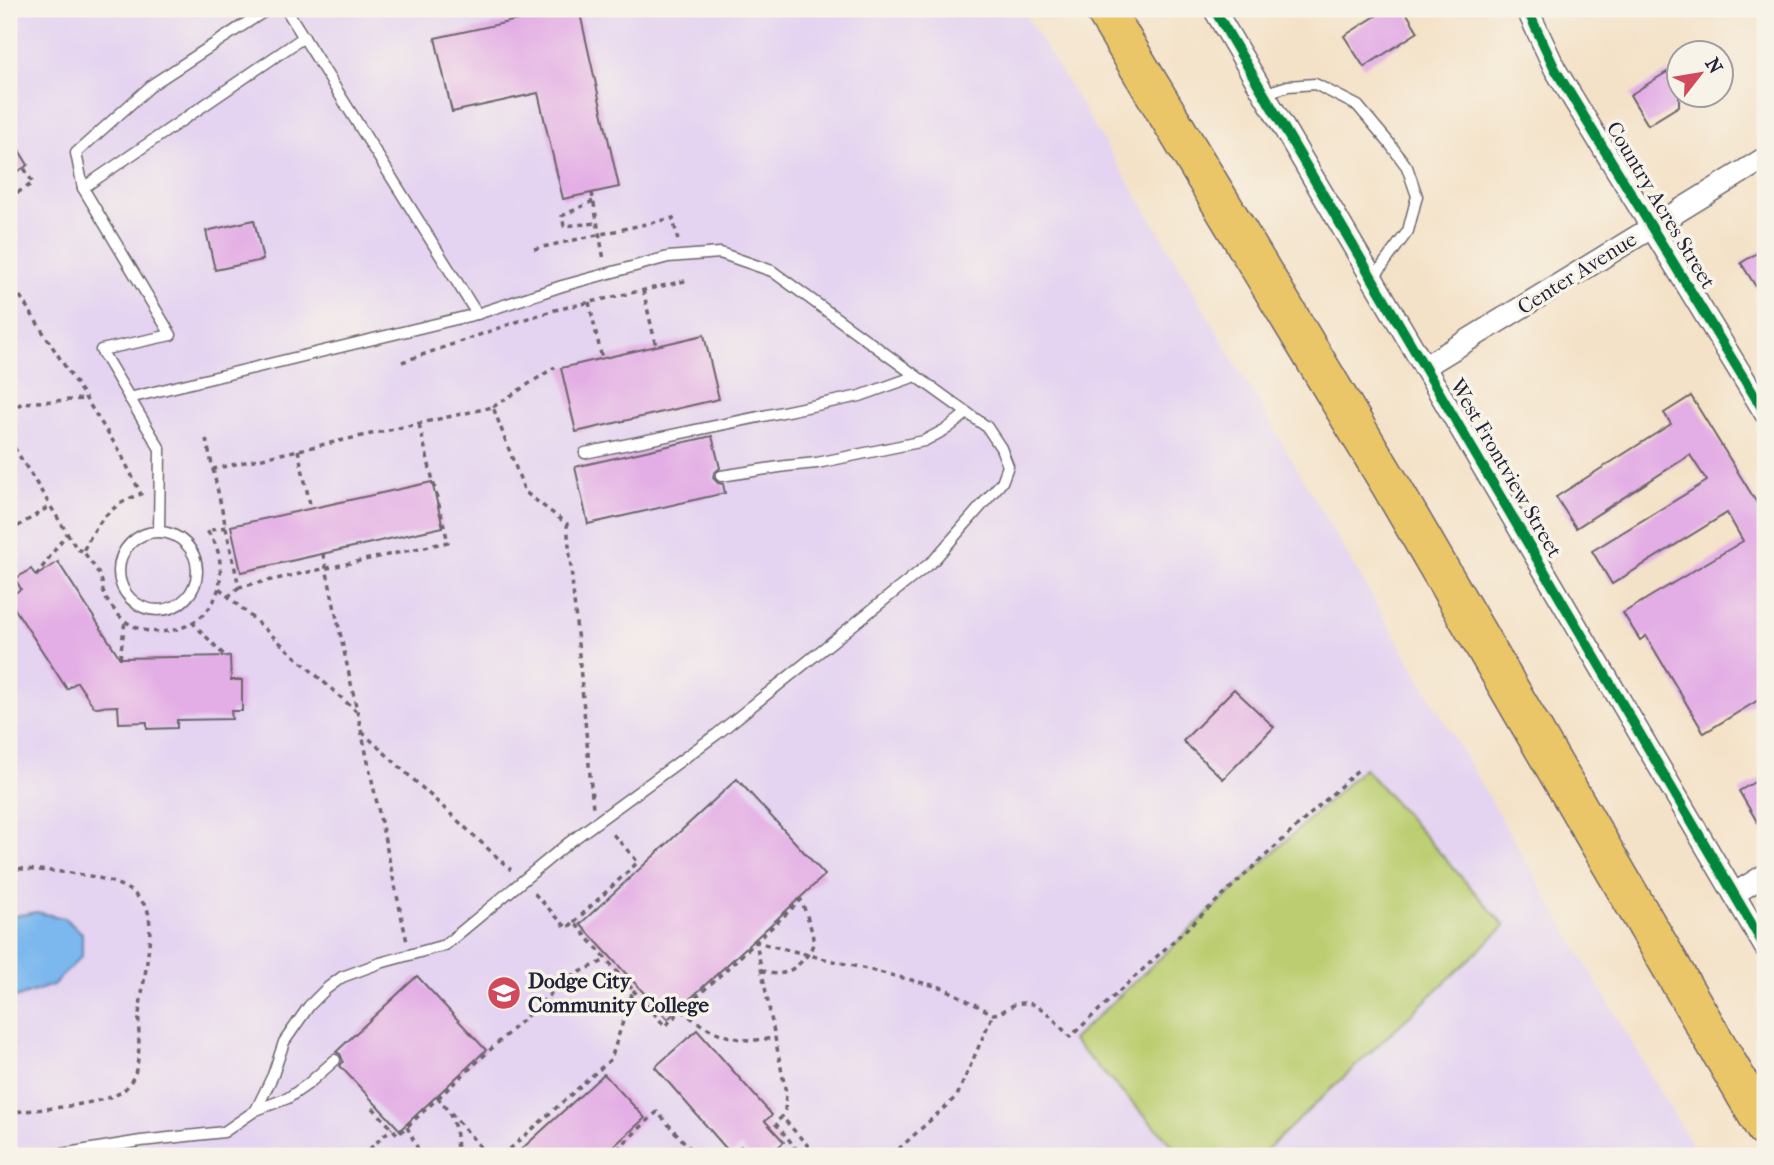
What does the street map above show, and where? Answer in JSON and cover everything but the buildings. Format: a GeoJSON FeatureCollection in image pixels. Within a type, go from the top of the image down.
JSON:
{"type":"FeatureCollection","features":[{"type":"Feature","properties":{"kind":"highway"},"geometry":{"type":"LineString","coordinates":[[1104,9],[1383,472],[1765,1128]]}},
{"type":"Feature","properties":{"kind":"street","name":"West Frontview Street"},"geometry":{"type":"LineString","coordinates":[[1213,9],[1765,947]]}},
{"type":"Feature","properties":{"kind":"street","name":"Country Acres Street"},"geometry":{"type":"LineString","coordinates":[[1528,11],[1555,69],[1765,413]]}},
{"type":"Feature","properties":{"kind":"street","name":"Center Avenue"},"geometry":{"type":"LineString","coordinates":[[1424,367],[1765,158]]}},
{"type":"Feature","properties":{"kind":"street"},"geometry":{"type":"LineString","coordinates":[[1734,894],[1765,875]]}},
{"type":"Feature","properties":{"kind":"lane"},"geometry":{"type":"LineString","coordinates":[[159,532],[160,449],[101,351],[171,335],[83,188],[76,153],[153,84],[268,9]]}},
{"type":"Feature","properties":{"kind":"lane"},"geometry":{"type":"LineString","coordinates":[[286,9],[477,314]]}},
{"type":"Feature","properties":{"kind":"lane"},"geometry":{"type":"LineString","coordinates":[[83,188],[304,37]]}},
{"type":"Feature","properties":{"kind":"lane"},"geometry":{"type":"LineString","coordinates":[[1263,94],[1288,86],[1315,84],[1358,106],[1407,167],[1417,196],[1408,231],[1372,280]]}},
{"type":"Feature","properties":{"kind":"lane"},"geometry":{"type":"LineString","coordinates":[[129,398],[477,314],[562,286],[668,257],[720,253],[772,271],[987,427],[1001,448],[1008,466],[1002,482],[934,560],[717,734],[567,844],[445,945],[342,977],[309,1006],[284,1042],[273,1075],[256,1111]]}},
{"type":"Feature","properties":{"kind":"lane"},"geometry":{"type":"LineString","coordinates":[[585,453],[860,396],[916,376]]}},
{"type":"Feature","properties":{"kind":"lane"},"geometry":{"type":"LineString","coordinates":[[721,476],[817,463],[924,441],[948,428],[967,413]]}},
{"type":"Feature","properties":{"kind":"lane"},"geometry":{"type":"LineString","coordinates":[[159,532],[183,541],[192,552],[197,576],[193,588],[177,606],[152,610],[130,599],[123,589],[119,576],[120,563],[125,550],[134,541],[145,534],[159,532]]}},
{"type":"Feature","properties":{"kind":"lane"},"geometry":{"type":"LineString","coordinates":[[49,1156],[141,1141],[224,1132],[256,1111],[288,1098],[335,1060]]}},
{"type":"Feature","properties":{"kind":"path"},"geometry":{"type":"LineString","coordinates":[[9,198],[33,183],[24,168]]}},
{"type":"Feature","properties":{"kind":"path"},"geometry":{"type":"LineString","coordinates":[[592,193],[606,274]]}},
{"type":"Feature","properties":{"kind":"path"},"geometry":{"type":"LineString","coordinates":[[593,201],[562,216],[564,226],[597,223]]}},
{"type":"Feature","properties":{"kind":"path"},"geometry":{"type":"LineString","coordinates":[[534,249],[673,218],[681,256]]}},
{"type":"Feature","properties":{"kind":"path"},"geometry":{"type":"LineString","coordinates":[[9,279],[120,452],[141,494],[119,503],[107,513],[83,551]]}},
{"type":"Feature","properties":{"kind":"path"},"geometry":{"type":"LineString","coordinates":[[401,362],[519,321],[689,279]]}},
{"type":"Feature","properties":{"kind":"path"},"geometry":{"type":"LineString","coordinates":[[643,290],[656,346]]}},
{"type":"Feature","properties":{"kind":"path"},"geometry":{"type":"LineString","coordinates":[[589,302],[602,359]]}},
{"type":"Feature","properties":{"kind":"path"},"geometry":{"type":"LineString","coordinates":[[213,469],[493,407],[555,367]]}},
{"type":"Feature","properties":{"kind":"path"},"geometry":{"type":"LineString","coordinates":[[9,412],[22,403],[86,400]]}},
{"type":"Feature","properties":{"kind":"path"},"geometry":{"type":"LineString","coordinates":[[362,732],[522,881],[567,928],[638,862],[594,811],[567,524],[525,492],[493,407]]}},
{"type":"Feature","properties":{"kind":"path"},"geometry":{"type":"LineString","coordinates":[[228,597],[239,587],[448,542],[419,424]]}},
{"type":"Feature","properties":{"kind":"path"},"geometry":{"type":"LineString","coordinates":[[9,439],[77,549],[83,551],[102,580],[103,593],[109,604],[125,621],[141,629],[157,632],[176,630],[192,622],[212,604],[219,588],[220,555],[207,531],[226,527]]}},
{"type":"Feature","properties":{"kind":"path"},"geometry":{"type":"LineString","coordinates":[[206,439],[239,587]]}},
{"type":"Feature","properties":{"kind":"path"},"geometry":{"type":"LineString","coordinates":[[299,450],[311,509]]}},
{"type":"Feature","properties":{"kind":"path"},"geometry":{"type":"LineString","coordinates":[[9,532],[50,506]]}},
{"type":"Feature","properties":{"kind":"path"},"geometry":{"type":"LineString","coordinates":[[36,576],[67,533]]}},
{"type":"Feature","properties":{"kind":"path"},"geometry":{"type":"LineString","coordinates":[[323,554],[410,955]]}},
{"type":"Feature","properties":{"kind":"path"},"geometry":{"type":"LineString","coordinates":[[219,588],[358,713]]}},
{"type":"Feature","properties":{"kind":"path"},"geometry":{"type":"LineString","coordinates":[[120,658],[125,621]]}},
{"type":"Feature","properties":{"kind":"path"},"geometry":{"type":"LineString","coordinates":[[192,622],[225,656]]}},
{"type":"Feature","properties":{"kind":"path"},"geometry":{"type":"LineString","coordinates":[[756,942],[944,988],[993,1014],[999,1014],[1015,1004],[1033,1003],[1070,1037],[1359,769]]}},
{"type":"Feature","properties":{"kind":"path"},"geometry":{"type":"LineString","coordinates":[[9,868],[84,875],[111,882],[133,893],[147,909],[149,924],[135,1073],[126,1089],[113,1097],[37,1111],[9,1112]]}},
{"type":"Feature","properties":{"kind":"path"},"geometry":{"type":"LineString","coordinates":[[573,922],[665,1026],[801,900],[814,940],[813,947],[788,972],[779,974],[761,970]]}},
{"type":"Feature","properties":{"kind":"path"},"geometry":{"type":"LineString","coordinates":[[756,942],[786,1093],[785,1110],[775,1123],[795,1147],[783,1156]]}},
{"type":"Feature","properties":{"kind":"path"},"geometry":{"type":"LineString","coordinates":[[373,1108],[398,1135],[569,977],[606,960]]}},
{"type":"Feature","properties":{"kind":"path"},"geometry":{"type":"LineString","coordinates":[[502,1156],[611,1059],[633,990]]}},
{"type":"Feature","properties":{"kind":"path"},"geometry":{"type":"LineString","coordinates":[[682,1010],[693,1021],[722,1034],[751,1040],[775,1038]]}},
{"type":"Feature","properties":{"kind":"path"},"geometry":{"type":"LineString","coordinates":[[891,1156],[957,1096],[993,1014]]}},
{"type":"Feature","properties":{"kind":"path"},"geometry":{"type":"LineString","coordinates":[[438,1098],[488,1156]]}},
{"type":"Feature","properties":{"kind":"path"},"geometry":{"type":"LineString","coordinates":[[450,1111],[456,1132],[457,1156]]}},
{"type":"Feature","properties":{"kind":"path"},"geometry":{"type":"LineString","coordinates":[[610,1156],[657,1112],[697,1156]]}},
{"type":"Feature","properties":{"kind":"path"},"geometry":{"type":"LineString","coordinates":[[782,1117],[817,1156]]}},
{"type":"Feature","properties":{"kind":"path"},"geometry":{"type":"LineString","coordinates":[[407,1127],[419,1156]]}},
{"type":"Feature","properties":{"kind":"path"},"geometry":{"type":"LineString","coordinates":[[362,1156],[392,1128]]}},
{"type":"Feature","properties":{"kind":"shaded area","name":"Dodge City Community College"},"geometry":{"type":"Polygon","coordinates":[[[9,9],[1022,9],[1152,220],[1698,1156],[9,1156],[9,9]]]}},
{"type":"Feature","properties":{"kind":"green space"},"geometry":{"type":"Polygon","coordinates":[[[1364,768],[1505,926],[1260,1156],[1183,1156],[1072,1040],[1364,768]]]}},
{"type":"Feature","properties":{"kind":"water"},"geometry":{"type":"Polygon","coordinates":[[[36,912],[64,918],[82,933],[82,956],[53,985],[9,1000],[9,917],[36,912]]]}},
{"type":"Feature","properties":{"kind":"cycle path"},"geometry":{"type":"LineString","coordinates":[[1214,9],[1765,947]]}},
{"type":"Feature","properties":{"kind":"cycle path"},"geometry":{"type":"LineString","coordinates":[[1527,9],[1555,69],[1765,413]]}},
{"type":"Feature","properties":{"kind":"place","name":"Dodge City Community College"},"geometry":{"type":"Point","coordinates":[504,993]}}]}
